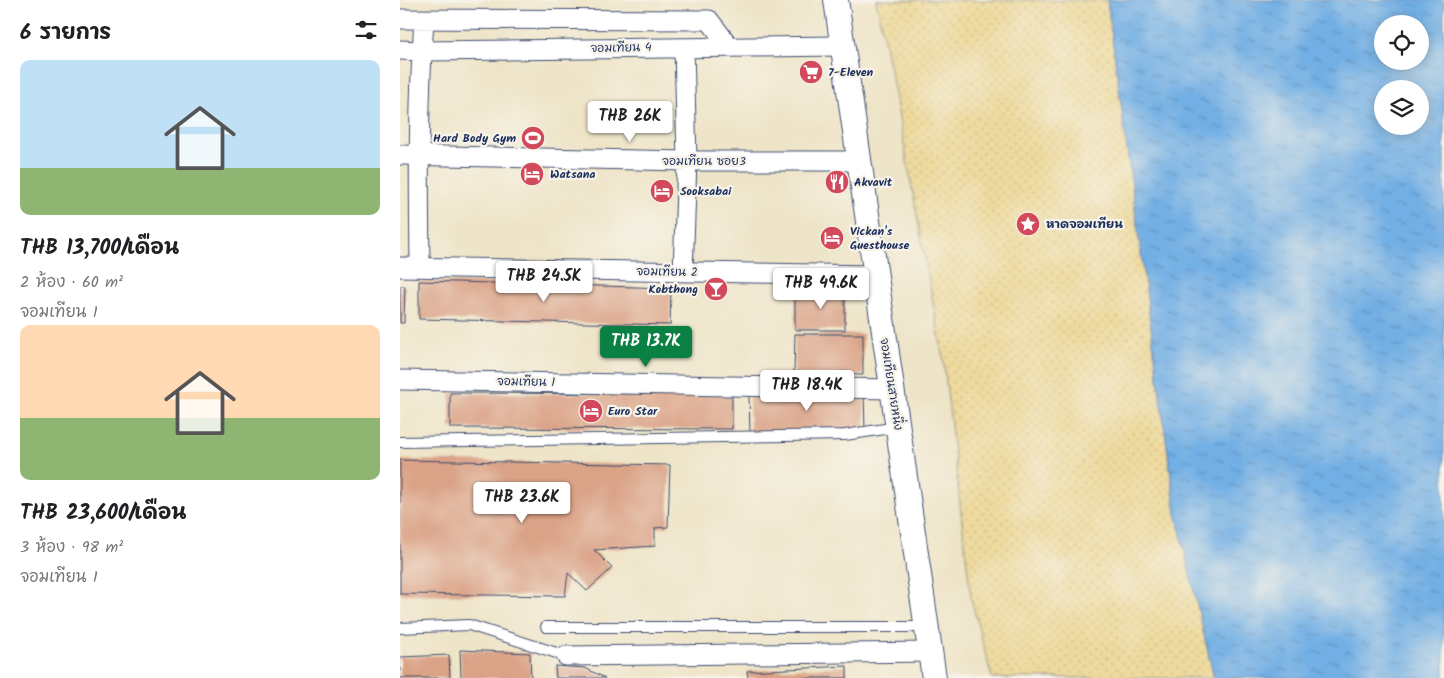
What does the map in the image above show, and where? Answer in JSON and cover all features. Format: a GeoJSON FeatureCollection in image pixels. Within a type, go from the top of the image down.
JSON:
{"type":"FeatureCollection","features":[{"type":"Feature","properties":{"kind":"street","name":"จอมเทียนสายหนึ่ง"},"geometry":{"type":"LineString","coordinates":[[836,0],[934,678]]}},
{"type":"Feature","properties":{"kind":"street"},"geometry":{"type":"LineString","coordinates":[[400,19],[709,20],[729,46]]}},
{"type":"Feature","properties":{"kind":"street"},"geometry":{"type":"LineString","coordinates":[[420,266],[419,155],[424,20]]}},
{"type":"Feature","properties":{"kind":"street","name":"จอมเทียน 4"},"geometry":{"type":"LineString","coordinates":[[400,50],[842,46]]}},
{"type":"Feature","properties":{"kind":"street"},"geometry":{"type":"LineString","coordinates":[[684,48],[687,161],[684,272]]}},
{"type":"Feature","properties":{"kind":"street","name":"จอมเทียน ซอย3"},"geometry":{"type":"LineString","coordinates":[[400,155],[687,161],[859,161]]}},
{"type":"Feature","properties":{"kind":"street","name":"จอมเทียน 2"},"geometry":{"type":"LineString","coordinates":[[400,266],[875,275]]}},
{"type":"Feature","properties":{"kind":"street","name":"จอมเทียน 1"},"geometry":{"type":"LineString","coordinates":[[400,380],[892,389]]}},
{"type":"Feature","properties":{"kind":"street"},"geometry":{"type":"LineString","coordinates":[[566,656],[931,652]]}},
{"type":"Feature","properties":{"kind":"lane"},"geometry":{"type":"LineString","coordinates":[[400,442],[845,434],[898,427]]}},
{"type":"Feature","properties":{"kind":"lane"},"geometry":{"type":"LineString","coordinates":[[400,628],[469,626],[566,656]]}},
{"type":"Feature","properties":{"kind":"lane"},"geometry":{"type":"LineString","coordinates":[[546,626],[927,627]]}},
{"type":"Feature","properties":{"kind":"sand","name":"หาดจอมเทียน"},"geometry":{"type":"Polygon","coordinates":[[[876,0],[1107,0],[1176,513],[1214,678],[992,678],[971,599],[943,357],[876,0]]]}},
{"type":"Feature","properties":{"kind":"water"},"geometry":{"type":"Polygon","coordinates":[[[1107,0],[1444,0],[1444,678],[1214,678],[1176,513],[1107,0]]]}},
{"type":"Feature","properties":{"kind":"building"},"geometry":{"type":"Polygon","coordinates":[[[419,281],[671,288],[670,325],[419,319],[419,281]]]}},
{"type":"Feature","properties":{"kind":"building"},"geometry":{"type":"Polygon","coordinates":[[[400,286],[405,286],[404,323],[400,323],[400,286]]]}},
{"type":"Feature","properties":{"kind":"building"},"geometry":{"type":"Polygon","coordinates":[[[809,288],[836,288],[845,298],[845,330],[795,330],[795,297],[809,297],[809,288]]]}},
{"type":"Feature","properties":{"kind":"building"},"geometry":{"type":"Polygon","coordinates":[[[795,334],[863,334],[863,375],[794,374],[795,334]]]}},
{"type":"Feature","properties":{"kind":"building"},"geometry":{"type":"Polygon","coordinates":[[[864,391],[865,431],[750,433],[749,394],[864,391]]]}},
{"type":"Feature","properties":{"kind":"building","name":"Euro Star"},"geometry":{"type":"Polygon","coordinates":[[[450,393],[732,394],[732,429],[450,428],[450,393]]]}},
{"type":"Feature","properties":{"kind":"building"},"geometry":{"type":"Polygon","coordinates":[[[400,460],[670,465],[668,527],[655,528],[655,546],[594,550],[612,568],[587,591],[568,573],[565,596],[400,594],[400,460]]]}},
{"type":"Feature","properties":{"kind":"building"},"geometry":{"type":"Polygon","coordinates":[[[460,650],[530,653],[531,678],[461,678],[460,650]]]}},
{"type":"Feature","properties":{"kind":"building"},"geometry":{"type":"Polygon","coordinates":[[[449,655],[450,678],[400,678],[400,657],[449,655]]]}},
{"type":"Feature","properties":{"kind":"building"},"geometry":{"type":"Polygon","coordinates":[[[555,666],[585,668],[605,678],[556,678],[555,666]]]}},
{"type":"Feature","properties":{"kind":"building"},"geometry":{"type":"Polygon","coordinates":[[[847,666],[847,678],[748,678],[747,671],[847,666]]]}},
{"type":"Feature","properties":{"kind":"place","name":"7-Eleven"},"geometry":{"type":"Point","coordinates":[811,72]}},
{"type":"Feature","properties":{"kind":"place","name":"Hard Body Gym"},"geometry":{"type":"Point","coordinates":[533,138]}},
{"type":"Feature","properties":{"kind":"place","name":"Watsana"},"geometry":{"type":"Point","coordinates":[532,174]}},
{"type":"Feature","properties":{"kind":"place","name":"Akvavit"},"geometry":{"type":"Point","coordinates":[837,182]}},
{"type":"Feature","properties":{"kind":"place","name":"Sooksabai"},"geometry":{"type":"Point","coordinates":[662,191]}},
{"type":"Feature","properties":{"kind":"place","name":"หาดจอมเทียน"},"geometry":{"type":"Point","coordinates":[1028,224]}},
{"type":"Feature","properties":{"kind":"place","name":"Vickan's Guesthouse"},"geometry":{"type":"Point","coordinates":[832,238]}},
{"type":"Feature","properties":{"kind":"place","name":"Kobthong"},"geometry":{"type":"Point","coordinates":[716,289]}},
{"type":"Feature","properties":{"kind":"place","name":"Euro Star"},"geometry":{"type":"Point","coordinates":[591,411]}}]}
